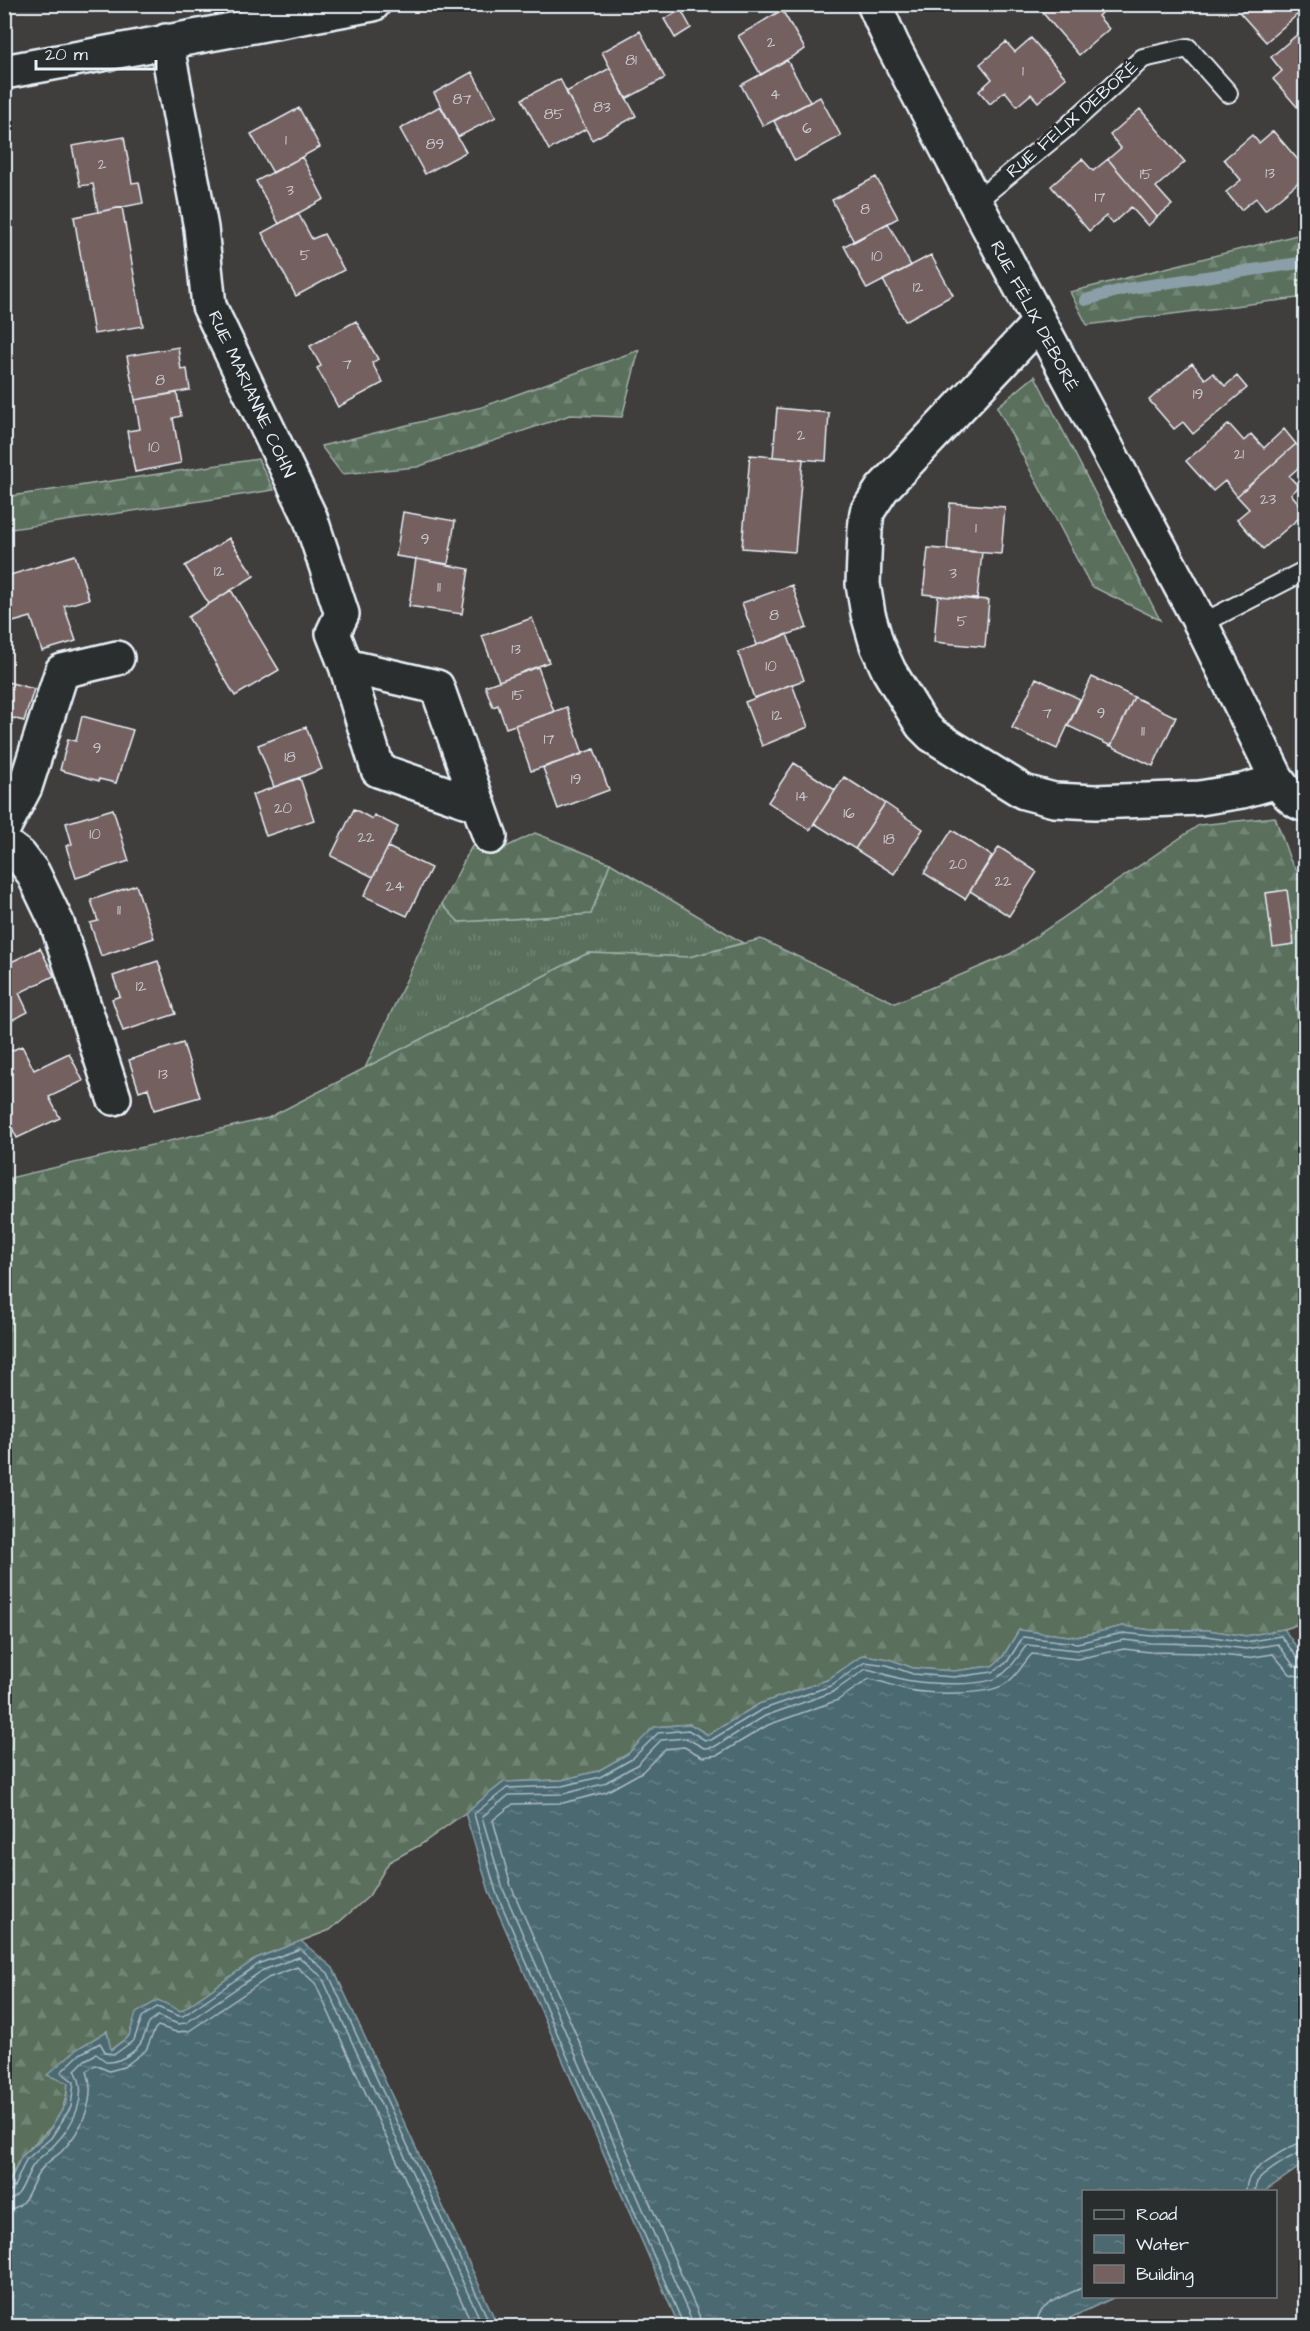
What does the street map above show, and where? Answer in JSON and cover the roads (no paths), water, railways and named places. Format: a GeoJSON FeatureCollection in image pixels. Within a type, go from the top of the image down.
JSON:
{"type":"FeatureCollection","features":[{"type":"Feature","properties":{"kind":"street"},"geometry":{"type":"LineString","coordinates":[[4,72],[373,4]]}},
{"type":"Feature","properties":{"kind":"street","name":"RUE FÉLIX DEBORÉ"},"geometry":{"type":"LineString","coordinates":[[874,4],[892,44],[975,202],[1201,624],[1278,781],[1290,796],[1298,803],[1305,805]]}},
{"type":"Feature","properties":{"kind":"street","name":"RUE MARIANNE COHN"},"geometry":{"type":"LineString","coordinates":[[166,41],[201,228],[209,306],[310,517],[342,614],[333,633],[346,666],[378,770],[479,805]]}},
{"type":"Feature","properties":{"kind":"street"},"geometry":{"type":"LineString","coordinates":[[1039,323],[882,489],[867,513],[862,551],[864,593],[877,645],[888,670],[927,730],[1020,789],[1037,797],[1095,802],[1180,799],[1242,791],[1278,781]]}},
{"type":"Feature","properties":{"kind":"street"},"geometry":{"type":"LineString","coordinates":[[4,827],[25,787],[62,671],[117,658]]}},
{"type":"Feature","properties":{"kind":"street"},"geometry":{"type":"LineString","coordinates":[[346,666],[437,687],[490,837]]}},
{"type":"Feature","properties":{"kind":"street"},"geometry":{"type":"LineString","coordinates":[[4,844],[20,856],[33,873],[57,923],[114,1098]]}},
{"type":"Feature","properties":{"kind":"lane","name":"RUE FELIX DEBORÉ"},"geometry":{"type":"LineString","coordinates":[[975,202],[1066,128],[1143,58],[1188,48],[1228,93]]}},
{"type":"Feature","properties":{"kind":"lane"},"geometry":{"type":"LineString","coordinates":[[1201,624],[1305,570]]}},
{"type":"Feature","properties":{"kind":"water"},"geometry":{"type":"Polygon","coordinates":[[[1123,1626],[1151,1630],[1208,1630],[1246,1636],[1284,1629],[1305,1659],[1305,2163],[1266,2190],[1082,2190],[1082,2298],[1113,2298],[1053,2326],[679,2326],[490,1894],[465,1813],[504,1782],[562,1780],[598,1771],[628,1754],[654,1727],[690,1724],[708,1735],[759,1704],[827,1680],[863,1655],[889,1659],[913,1668],[954,1671],[992,1666],[1002,1658],[1019,1630],[1077,1637],[1123,1626]]]}},
{"type":"Feature","properties":{"kind":"water"},"geometry":{"type":"Polygon","coordinates":[[[301,1941],[333,1968],[498,2326],[5,2326],[5,2193],[21,2157],[46,2135],[66,2104],[68,2083],[47,2075],[77,2049],[107,2031],[111,2050],[129,2036],[136,2013],[158,2000],[181,2011],[257,1958],[301,1941]]]}},
{"type":"Feature","properties":{"kind":"waterway"},"geometry":{"type":"LineString","coordinates":[[1085,300],[1125,289],[1306,262]]}}]}
